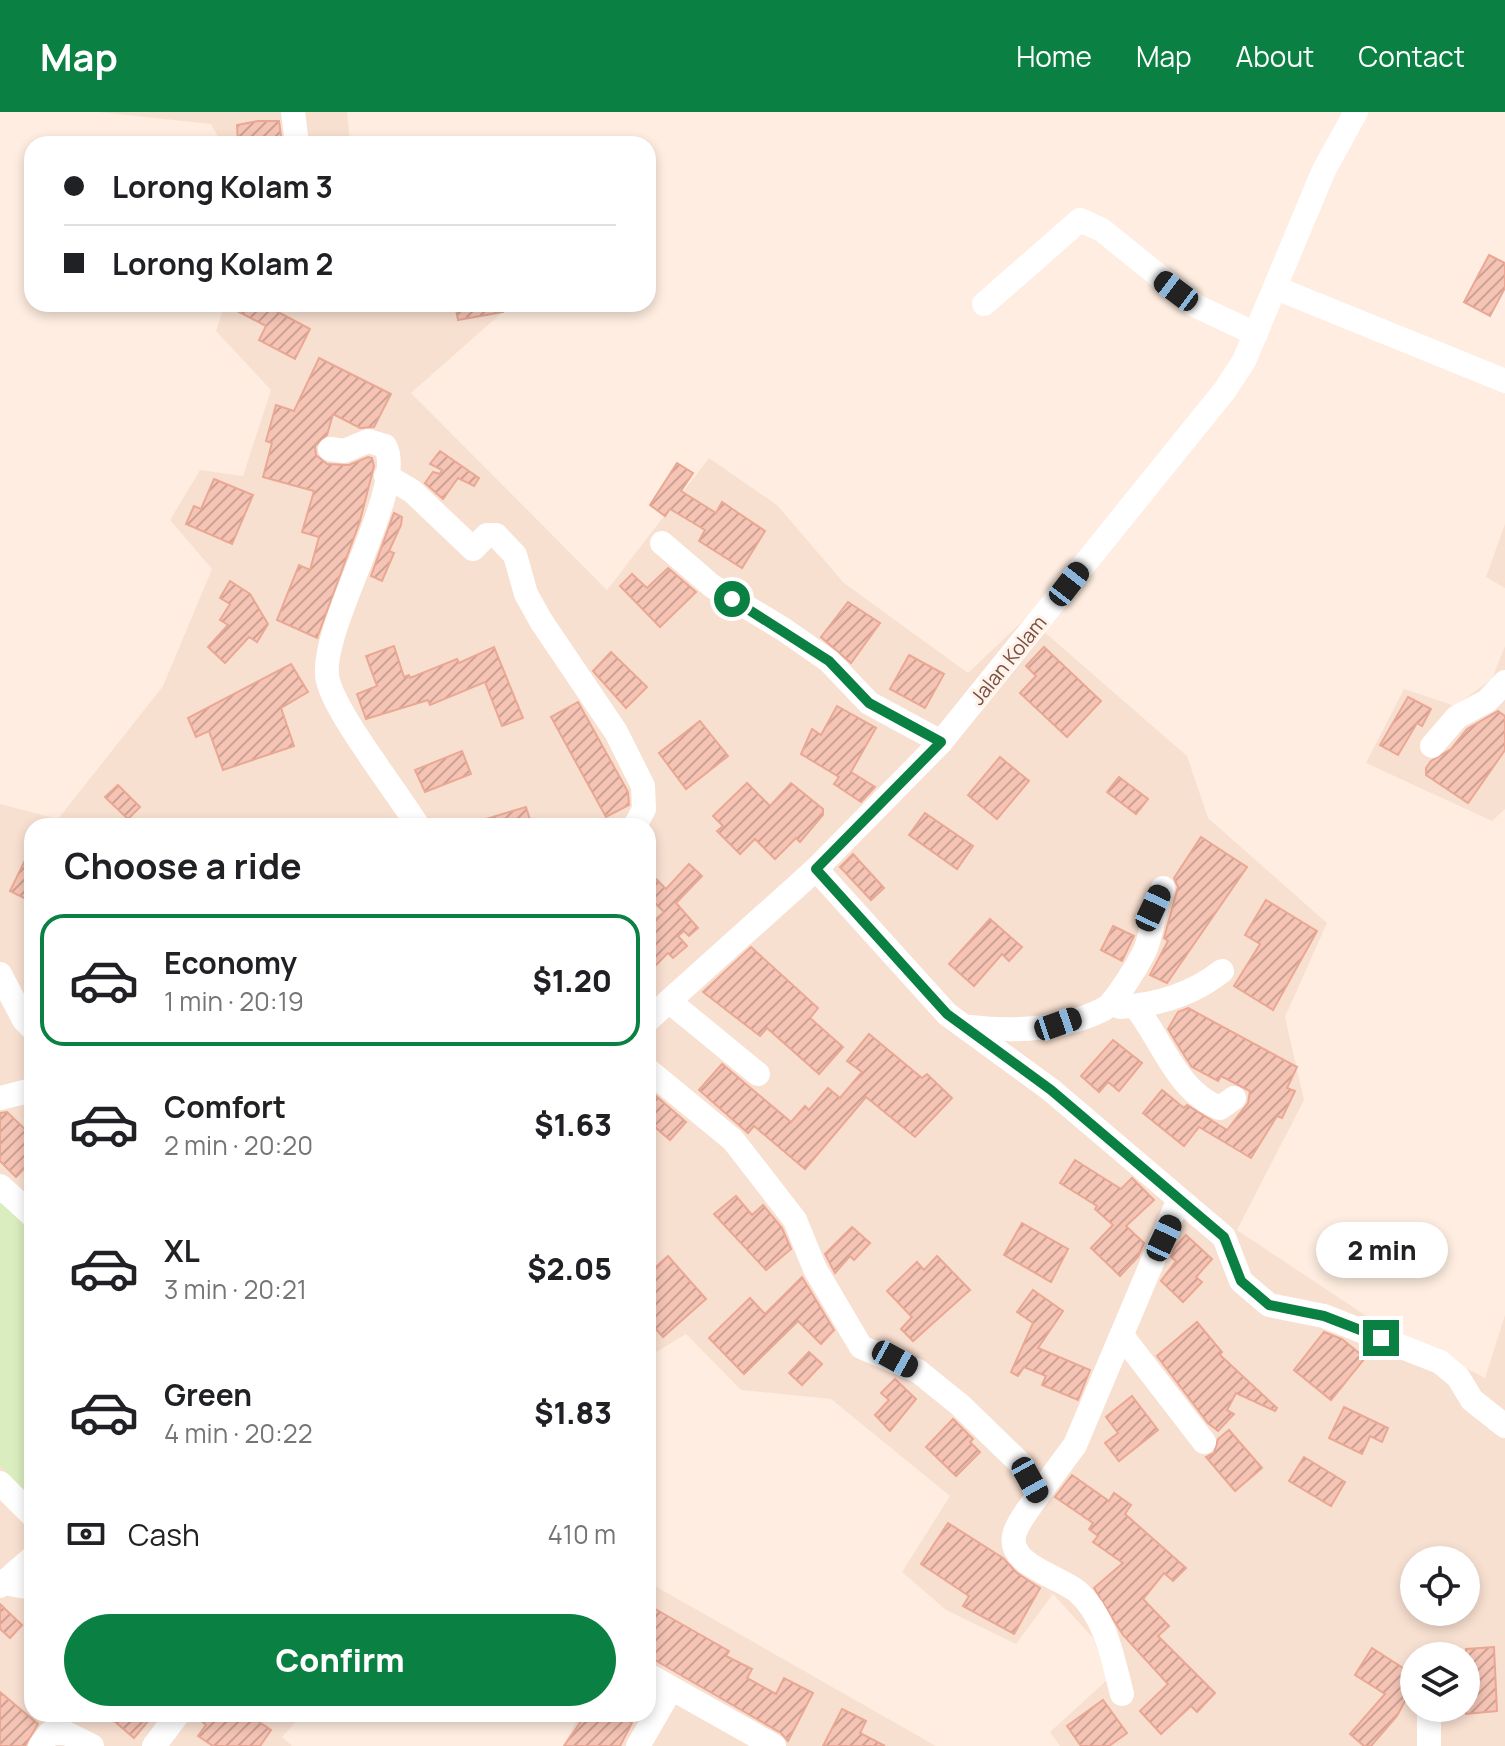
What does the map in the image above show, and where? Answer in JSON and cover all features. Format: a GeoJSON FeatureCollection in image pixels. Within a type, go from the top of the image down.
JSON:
{"type":"FeatureCollection","features":[{"type":"Feature","properties":{"kind":"street"},"geometry":{"type":"LineString","coordinates":[[293,112],[296,136]]}},
{"type":"Feature","properties":{"kind":"street","name":"Jalan Kolam"},"geometry":{"type":"LineString","coordinates":[[656,1013],[816,869],[941,742],[1225,390],[1256,334],[1324,170],[1356,112]]}},
{"type":"Feature","properties":{"kind":"street"},"geometry":{"type":"LineString","coordinates":[[984,304],[1080,220],[1102,230],[1136,261],[1196,306],[1256,334]]}},
{"type":"Feature","properties":{"kind":"street"},"geometry":{"type":"LineString","coordinates":[[1276,288],[1505,381]]}},
{"type":"Feature","properties":{"kind":"street"},"geometry":{"type":"LineString","coordinates":[[330,449],[344,451],[368,441],[385,446],[390,454],[382,499],[332,641],[327,679],[347,718],[413,818]]}},
{"type":"Feature","properties":{"kind":"street"},"geometry":{"type":"LineString","coordinates":[[386,476],[412,491],[473,549],[487,535],[496,535],[515,555],[526,594],[616,732],[643,786],[644,809],[639,818]]}},
{"type":"Feature","properties":{"kind":"street"},"geometry":{"type":"LineString","coordinates":[[662,543],[712,586],[829,661],[869,703],[941,742]]}},
{"type":"Feature","properties":{"kind":"street"},"geometry":{"type":"LineString","coordinates":[[1432,746],[1457,717],[1487,701],[1505,682]]}},
{"type":"Feature","properties":{"kind":"street"},"geometry":{"type":"LineString","coordinates":[[816,869],[947,1014],[1051,1090],[1224,1237],[1241,1281],[1269,1305],[1324,1316],[1440,1362],[1458,1377],[1472,1400],[1505,1426]]}},
{"type":"Feature","properties":{"kind":"street"},"geometry":{"type":"LineString","coordinates":[[1106,1008],[1146,948],[1153,908],[1163,888]]}},
{"type":"Feature","properties":{"kind":"street"},"geometry":{"type":"LineString","coordinates":[[963,1027],[1010,1032],[1058,1024],[1106,1008],[1135,1006],[1178,996],[1204,985],[1222,971]]}},
{"type":"Feature","properties":{"kind":"street"},"geometry":{"type":"LineString","coordinates":[[0,974],[24,1020]]}},
{"type":"Feature","properties":{"kind":"street"},"geometry":{"type":"LineString","coordinates":[[670,1002],[758,1074]]}},
{"type":"Feature","properties":{"kind":"street"},"geometry":{"type":"LineString","coordinates":[[1135,1006],[1154,1030],[1180,1078],[1204,1102],[1220,1108],[1234,1098]]}},
{"type":"Feature","properties":{"kind":"street"},"geometry":{"type":"LineString","coordinates":[[656,1077],[733,1140],[795,1220],[815,1269],[861,1347],[918,1371],[960,1405],[1021,1464],[1038,1495]]}},
{"type":"Feature","properties":{"kind":"street"},"geometry":{"type":"LineString","coordinates":[[0,1098],[24,1092]]}},
{"type":"Feature","properties":{"kind":"street"},"geometry":{"type":"LineString","coordinates":[[0,1186],[24,1208]]}},
{"type":"Feature","properties":{"kind":"street"},"geometry":{"type":"LineString","coordinates":[[1122,1694],[1104,1629],[1078,1592],[1023,1560],[1015,1549],[1014,1533],[1075,1445],[1179,1199]]}},
{"type":"Feature","properties":{"kind":"street"},"geometry":{"type":"LineString","coordinates":[[1123,1337],[1204,1442]]}},
{"type":"Feature","properties":{"kind":"street"},"geometry":{"type":"LineString","coordinates":[[0,1483],[24,1507]]}},
{"type":"Feature","properties":{"kind":"street"},"geometry":{"type":"LineString","coordinates":[[2,1585],[24,1565]]}},
{"type":"Feature","properties":{"kind":"street"},"geometry":{"type":"LineString","coordinates":[[2,1585],[24,1587]]}},
{"type":"Feature","properties":{"kind":"street"},"geometry":{"type":"LineString","coordinates":[[656,1680],[774,1746]]}},
{"type":"Feature","properties":{"kind":"street"},"geometry":{"type":"LineString","coordinates":[[656,1715],[671,1689]]}},
{"type":"Feature","properties":{"kind":"street"},"geometry":{"type":"LineString","coordinates":[[154,1746],[172,1722]]}},
{"type":"Feature","properties":{"kind":"street"},"geometry":{"type":"LineString","coordinates":[[638,1746],[652,1722]]}},
{"type":"Feature","properties":{"kind":"street"},"geometry":{"type":"LineString","coordinates":[[1429,1722],[1429,1746]]}},
{"type":"Feature","properties":{"kind":"street"},"geometry":{"type":"LineString","coordinates":[[40,1746],[50,1733],[66,1733],[92,1746]]}},
{"type":"Feature","properties":{"kind":"shaded area"},"geometry":{"type":"Polygon","coordinates":[[[98,112],[347,112],[349,136],[218,136],[211,124],[98,112]]]}},
{"type":"Feature","properties":{"kind":"shaded area"},"geometry":{"type":"Polygon","coordinates":[[[222,312],[503,312],[411,393],[607,590],[709,458],[777,505],[844,583],[968,673],[1027,617],[1187,756],[1208,818],[1327,923],[1285,1017],[1304,1100],[1237,1230],[1368,1317],[1485,1378],[1505,1315],[1505,1746],[1060,1746],[1050,1732],[1107,1680],[1094,1639],[1053,1594],[1016,1644],[946,1610],[902,1572],[950,1496],[831,1399],[741,1390],[686,1334],[656,1352],[656,818],[59,818],[163,686],[212,569],[170,520],[200,470],[243,476],[271,390],[216,331],[222,312]]]}},
{"type":"Feature","properties":{"kind":"shaded area"},"geometry":{"type":"Polygon","coordinates":[[[1505,524],[1505,588],[1486,577],[1505,524]]]}},
{"type":"Feature","properties":{"kind":"shaded area"},"geometry":{"type":"Polygon","coordinates":[[[1505,646],[1505,809],[1492,821],[1366,763],[1404,689],[1455,706],[1492,679],[1505,646]]]}},
{"type":"Feature","properties":{"kind":"shaded area"},"geometry":{"type":"Polygon","coordinates":[[[0,804],[54,818],[24,818],[24,1722],[296,1722],[282,1737],[292,1746],[0,1746],[0,804]]]}},
{"type":"Feature","properties":{"kind":"shaded area"},"geometry":{"type":"Polygon","coordinates":[[[656,1587],[936,1746],[563,1746],[576,1722],[656,1722],[656,1587]]]}},
{"type":"Feature","properties":{"kind":"green space"},"geometry":{"type":"Polygon","coordinates":[[[0,1198],[24,1222],[24,1490],[0,1466],[0,1198]]]}},
{"type":"Feature","properties":{"kind":"building"},"geometry":{"type":"Polygon","coordinates":[[[279,121],[281,136],[238,136],[237,125],[279,121]]]}},
{"type":"Feature","properties":{"kind":"building"},"geometry":{"type":"Polygon","coordinates":[[[1489,255],[1505,263],[1505,288],[1490,316],[1464,302],[1489,255]]]}},
{"type":"Feature","properties":{"kind":"building"},"geometry":{"type":"Polygon","coordinates":[[[239,312],[278,312],[310,329],[295,359],[259,340],[266,326],[239,312]]]}},
{"type":"Feature","properties":{"kind":"building"},"geometry":{"type":"Polygon","coordinates":[[[456,312],[503,312],[458,320],[456,312]]]}},
{"type":"Feature","properties":{"kind":"building"},"geometry":{"type":"Polygon","coordinates":[[[319,358],[391,394],[374,427],[360,428],[333,414],[327,435],[315,446],[316,455],[327,464],[349,465],[368,457],[372,458],[374,466],[360,521],[317,638],[277,620],[299,565],[310,570],[319,537],[302,532],[314,491],[263,477],[272,443],[266,441],[276,405],[294,411],[319,358]]]}},
{"type":"Feature","properties":{"kind":"building"},"geometry":{"type":"Polygon","coordinates":[[[440,451],[479,478],[474,486],[458,478],[443,499],[425,483],[433,472],[440,474],[442,470],[430,464],[440,451]]]}},
{"type":"Feature","properties":{"kind":"building"},"geometry":{"type":"Polygon","coordinates":[[[677,463],[693,473],[681,491],[716,513],[722,502],[765,531],[742,568],[699,541],[705,530],[670,509],[665,516],[650,505],[677,463]]]}},
{"type":"Feature","properties":{"kind":"building"},"geometry":{"type":"Polygon","coordinates":[[[214,479],[253,495],[232,544],[186,524],[194,506],[201,509],[214,479]]]}},
{"type":"Feature","properties":{"kind":"building"},"geometry":{"type":"Polygon","coordinates":[[[394,513],[402,517],[401,525],[389,551],[394,553],[382,581],[371,576],[394,513]]]}},
{"type":"Feature","properties":{"kind":"building"},"geometry":{"type":"Polygon","coordinates":[[[668,568],[696,592],[660,627],[620,586],[632,574],[647,588],[668,568]]]}},
{"type":"Feature","properties":{"kind":"building"},"geometry":{"type":"Polygon","coordinates":[[[230,581],[250,594],[268,624],[257,642],[249,637],[225,663],[208,647],[228,625],[220,620],[230,604],[220,598],[230,581]]]}},
{"type":"Feature","properties":{"kind":"building"},"geometry":{"type":"Polygon","coordinates":[[[848,602],[880,623],[851,663],[821,637],[848,602]]]}},
{"type":"Feature","properties":{"kind":"building"},"geometry":{"type":"Polygon","coordinates":[[[394,646],[404,677],[409,675],[410,678],[457,659],[459,663],[494,647],[523,718],[502,726],[485,682],[430,705],[428,700],[366,719],[357,694],[377,686],[366,656],[394,646]]]}},
{"type":"Feature","properties":{"kind":"building"},"geometry":{"type":"Polygon","coordinates":[[[1044,647],[1101,701],[1067,737],[1020,693],[1036,676],[1026,666],[1044,647]]]}},
{"type":"Feature","properties":{"kind":"building"},"geometry":{"type":"Polygon","coordinates":[[[611,652],[647,687],[626,708],[593,671],[611,652]]]}},
{"type":"Feature","properties":{"kind":"building"},"geometry":{"type":"Polygon","coordinates":[[[909,655],[944,674],[925,708],[890,689],[909,655]]]}},
{"type":"Feature","properties":{"kind":"building"},"geometry":{"type":"Polygon","coordinates":[[[291,664],[308,692],[281,708],[294,746],[223,770],[209,731],[196,737],[188,718],[291,664]]]}},
{"type":"Feature","properties":{"kind":"building"},"geometry":{"type":"Polygon","coordinates":[[[1408,697],[1431,709],[1422,726],[1417,723],[1398,755],[1380,745],[1408,697]]]}},
{"type":"Feature","properties":{"kind":"building"},"geometry":{"type":"Polygon","coordinates":[[[578,702],[628,792],[629,805],[606,817],[551,717],[578,702]]]}},
{"type":"Feature","properties":{"kind":"building"},"geometry":{"type":"Polygon","coordinates":[[[837,706],[876,728],[851,772],[875,787],[861,802],[834,784],[839,777],[801,754],[812,729],[821,735],[837,706]]]}},
{"type":"Feature","properties":{"kind":"building"},"geometry":{"type":"Polygon","coordinates":[[[1498,711],[1505,716],[1505,750],[1468,803],[1426,775],[1426,768],[1431,761],[1451,749],[1467,729],[1498,711]]]}},
{"type":"Feature","properties":{"kind":"building"},"geometry":{"type":"Polygon","coordinates":[[[700,721],[728,756],[686,789],[659,753],[700,721]]]}},
{"type":"Feature","properties":{"kind":"building"},"geometry":{"type":"Polygon","coordinates":[[[462,751],[471,774],[425,792],[415,770],[462,751]]]}},
{"type":"Feature","properties":{"kind":"building"},"geometry":{"type":"Polygon","coordinates":[[[1000,757],[1029,781],[997,819],[968,795],[1000,757]]]}},
{"type":"Feature","properties":{"kind":"building"},"geometry":{"type":"Polygon","coordinates":[[[1119,777],[1148,799],[1136,814],[1107,792],[1119,777]]]}},
{"type":"Feature","properties":{"kind":"building"},"geometry":{"type":"Polygon","coordinates":[[[747,783],[770,806],[791,783],[823,809],[823,815],[800,842],[796,838],[775,859],[755,839],[740,854],[717,831],[723,826],[713,816],[747,783]]]}},
{"type":"Feature","properties":{"kind":"building"},"geometry":{"type":"Polygon","coordinates":[[[118,785],[140,807],[127,818],[105,797],[118,785]]]}},
{"type":"Feature","properties":{"kind":"building"},"geometry":{"type":"Polygon","coordinates":[[[526,807],[529,818],[489,818],[526,807]]]}},
{"type":"Feature","properties":{"kind":"building"},"geometry":{"type":"Polygon","coordinates":[[[925,813],[973,846],[957,869],[909,835],[925,813]]]}},
{"type":"Feature","properties":{"kind":"building"},"geometry":{"type":"Polygon","coordinates":[[[1201,837],[1247,867],[1167,983],[1150,975],[1168,941],[1164,938],[1178,887],[1174,878],[1201,837]]]}},
{"type":"Feature","properties":{"kind":"building"},"geometry":{"type":"Polygon","coordinates":[[[853,854],[884,888],[871,900],[840,867],[853,854]]]}},
{"type":"Feature","properties":{"kind":"building"},"geometry":{"type":"Polygon","coordinates":[[[24,862],[24,898],[10,891],[24,862]]]}},
{"type":"Feature","properties":{"kind":"building"},"geometry":{"type":"Polygon","coordinates":[[[689,864],[702,876],[676,903],[698,928],[689,936],[684,931],[678,936],[687,946],[673,958],[668,953],[656,965],[656,919],[664,912],[656,904],[656,879],[666,889],[689,864]]]}},
{"type":"Feature","properties":{"kind":"building"},"geometry":{"type":"Polygon","coordinates":[[[1266,900],[1317,931],[1273,1010],[1234,986],[1260,944],[1245,935],[1266,900]]]}},
{"type":"Feature","properties":{"kind":"building"},"geometry":{"type":"Polygon","coordinates":[[[990,919],[1022,947],[1009,961],[1002,954],[974,986],[949,964],[990,919]]]}},
{"type":"Feature","properties":{"kind":"building"},"geometry":{"type":"Polygon","coordinates":[[[1113,926],[1134,936],[1122,961],[1101,950],[1113,926]]]}},
{"type":"Feature","properties":{"kind":"building"},"geometry":{"type":"Polygon","coordinates":[[[751,947],[818,1008],[810,1018],[843,1047],[819,1074],[767,1028],[760,1036],[703,992],[751,947]]]}},
{"type":"Feature","properties":{"kind":"building"},"geometry":{"type":"Polygon","coordinates":[[[1188,1008],[1297,1067],[1287,1088],[1295,1091],[1282,1118],[1277,1116],[1251,1158],[1199,1127],[1184,1146],[1143,1113],[1162,1090],[1184,1108],[1187,1105],[1227,1130],[1248,1103],[1250,1091],[1221,1076],[1218,1081],[1192,1067],[1184,1055],[1168,1029],[1178,1012],[1188,1008]]]}},
{"type":"Feature","properties":{"kind":"building"},"geometry":{"type":"Polygon","coordinates":[[[869,1034],[922,1078],[927,1074],[952,1098],[915,1137],[866,1097],[805,1169],[754,1126],[748,1133],[699,1090],[722,1064],[791,1122],[805,1106],[809,1110],[828,1088],[840,1098],[862,1072],[847,1061],[869,1034]]]}},
{"type":"Feature","properties":{"kind":"building"},"geometry":{"type":"Polygon","coordinates":[[[1113,1040],[1142,1063],[1119,1091],[1108,1082],[1099,1092],[1081,1076],[1113,1040]]]}},
{"type":"Feature","properties":{"kind":"building"},"geometry":{"type":"Polygon","coordinates":[[[656,1096],[686,1122],[670,1140],[656,1128],[656,1096]]]}},
{"type":"Feature","properties":{"kind":"building"},"geometry":{"type":"Polygon","coordinates":[[[7,1112],[24,1128],[24,1168],[16,1177],[0,1161],[0,1113],[7,1112]]]}},
{"type":"Feature","properties":{"kind":"building"},"geometry":{"type":"Polygon","coordinates":[[[1075,1160],[1121,1189],[1132,1178],[1154,1200],[1126,1226],[1144,1243],[1138,1257],[1120,1276],[1091,1248],[1113,1225],[1095,1209],[1097,1206],[1060,1183],[1075,1160]]]}},
{"type":"Feature","properties":{"kind":"building"},"geometry":{"type":"Polygon","coordinates":[[[736,1196],[752,1215],[763,1205],[782,1228],[791,1249],[766,1270],[714,1214],[736,1196]]]}},
{"type":"Feature","properties":{"kind":"building"},"geometry":{"type":"Polygon","coordinates":[[[1022,1223],[1068,1249],[1051,1282],[1004,1255],[1022,1223]]]}},
{"type":"Feature","properties":{"kind":"building"},"geometry":{"type":"Polygon","coordinates":[[[852,1227],[870,1243],[854,1260],[850,1256],[835,1273],[825,1254],[852,1227]]]}},
{"type":"Feature","properties":{"kind":"building"},"geometry":{"type":"Polygon","coordinates":[[[1186,1235],[1212,1259],[1196,1277],[1202,1282],[1183,1302],[1161,1281],[1176,1261],[1171,1257],[1175,1247],[1186,1235]]]}},
{"type":"Feature","properties":{"kind":"building"},"geometry":{"type":"Polygon","coordinates":[[[668,1256],[706,1299],[663,1337],[656,1329],[656,1267],[668,1256]]]}},
{"type":"Feature","properties":{"kind":"building"},"geometry":{"type":"Polygon","coordinates":[[[937,1256],[970,1290],[913,1341],[901,1329],[912,1317],[887,1291],[917,1262],[924,1270],[937,1256]]]}},
{"type":"Feature","properties":{"kind":"building"},"geometry":{"type":"Polygon","coordinates":[[[802,1277],[834,1330],[821,1344],[798,1321],[744,1374],[709,1338],[750,1298],[765,1314],[802,1277]]]}},
{"type":"Feature","properties":{"kind":"building"},"geometry":{"type":"Polygon","coordinates":[[[1033,1290],[1063,1311],[1038,1348],[1090,1370],[1078,1400],[1042,1385],[1046,1376],[1024,1367],[1018,1376],[1011,1372],[1033,1323],[1017,1312],[1033,1290]]]}},
{"type":"Feature","properties":{"kind":"building"},"geometry":{"type":"Polygon","coordinates":[[[1197,1322],[1222,1352],[1220,1355],[1277,1408],[1275,1411],[1236,1393],[1227,1410],[1234,1414],[1218,1431],[1208,1423],[1157,1356],[1197,1322]]]}},
{"type":"Feature","properties":{"kind":"building"},"geometry":{"type":"Polygon","coordinates":[[[1324,1332],[1342,1339],[1365,1358],[1331,1400],[1294,1370],[1324,1332]]]}},
{"type":"Feature","properties":{"kind":"building"},"geometry":{"type":"Polygon","coordinates":[[[809,1352],[822,1364],[802,1385],[789,1373],[809,1352]]]}},
{"type":"Feature","properties":{"kind":"building"},"geometry":{"type":"Polygon","coordinates":[[[895,1379],[916,1399],[890,1431],[875,1415],[889,1400],[881,1393],[895,1379]]]}},
{"type":"Feature","properties":{"kind":"building"},"geometry":{"type":"Polygon","coordinates":[[[1132,1396],[1158,1430],[1119,1461],[1105,1443],[1118,1433],[1106,1417],[1132,1396]]]}},
{"type":"Feature","properties":{"kind":"building"},"geometry":{"type":"Polygon","coordinates":[[[1344,1407],[1388,1428],[1382,1442],[1370,1436],[1362,1454],[1329,1438],[1344,1407]]]}},
{"type":"Feature","properties":{"kind":"building"},"geometry":{"type":"Polygon","coordinates":[[[953,1419],[973,1439],[970,1442],[980,1452],[956,1476],[926,1447],[953,1419]]]}},
{"type":"Feature","properties":{"kind":"building"},"geometry":{"type":"Polygon","coordinates":[[[1229,1430],[1262,1468],[1235,1491],[1206,1457],[1214,1453],[1218,1439],[1229,1430]]]}},
{"type":"Feature","properties":{"kind":"building"},"geometry":{"type":"Polygon","coordinates":[[[1304,1457],[1345,1482],[1331,1506],[1289,1481],[1304,1457]]]}},
{"type":"Feature","properties":{"kind":"building"},"geometry":{"type":"Polygon","coordinates":[[[1072,1475],[1109,1501],[1114,1493],[1131,1505],[1125,1514],[1186,1568],[1173,1581],[1164,1573],[1143,1599],[1169,1626],[1158,1636],[1215,1693],[1197,1712],[1191,1706],[1161,1734],[1140,1711],[1168,1684],[1123,1635],[1094,1588],[1123,1563],[1093,1542],[1098,1536],[1089,1529],[1093,1523],[1055,1497],[1072,1475]]]}},
{"type":"Feature","properties":{"kind":"building"},"geometry":{"type":"Polygon","coordinates":[[[948,1523],[1003,1558],[1017,1573],[1040,1588],[1014,1634],[963,1606],[969,1596],[921,1564],[948,1523]]]}},
{"type":"Feature","properties":{"kind":"building"},"geometry":{"type":"Polygon","coordinates":[[[0,1604],[22,1625],[10,1638],[0,1629],[0,1604]]]}},
{"type":"Feature","properties":{"kind":"building"},"geometry":{"type":"Polygon","coordinates":[[[656,1610],[729,1651],[726,1656],[752,1669],[747,1678],[776,1694],[784,1678],[813,1693],[788,1741],[781,1733],[656,1661],[656,1610]]]}},
{"type":"Feature","properties":{"kind":"building"},"geometry":{"type":"Polygon","coordinates":[[[1494,1647],[1497,1711],[1480,1713],[1480,1648],[1494,1647]]]}},
{"type":"Feature","properties":{"kind":"building"},"geometry":{"type":"Polygon","coordinates":[[[1372,1648],[1400,1666],[1400,1710],[1371,1746],[1364,1746],[1350,1734],[1385,1694],[1355,1675],[1372,1648]]]}},
{"type":"Feature","properties":{"kind":"building"},"geometry":{"type":"Polygon","coordinates":[[[0,1692],[24,1712],[24,1722],[38,1724],[25,1746],[0,1746],[0,1692]]]}},
{"type":"Feature","properties":{"kind":"building"},"geometry":{"type":"Polygon","coordinates":[[[1103,1700],[1127,1733],[1109,1746],[1081,1746],[1067,1726],[1103,1700]]]}},
{"type":"Feature","properties":{"kind":"building"},"geometry":{"type":"Polygon","coordinates":[[[842,1709],[866,1721],[860,1733],[885,1746],[823,1746],[842,1709]]]}},
{"type":"Feature","properties":{"kind":"building"},"geometry":{"type":"Polygon","coordinates":[[[115,1722],[147,1722],[134,1738],[115,1722]]]}},
{"type":"Feature","properties":{"kind":"building"},"geometry":{"type":"Polygon","coordinates":[[[202,1722],[259,1722],[271,1730],[260,1746],[213,1746],[198,1736],[206,1725],[202,1722]]]}},
{"type":"Feature","properties":{"kind":"building"},"geometry":{"type":"Polygon","coordinates":[[[580,1722],[632,1723],[620,1746],[564,1746],[580,1722]]]}},
{"type":"Feature","properties":{"kind":"route"},"geometry":{"type":"LineString","coordinates":[[732,599],[829,661],[869,703],[941,742],[816,869],[947,1014],[1051,1090],[1136,1159],[1224,1237],[1241,1281],[1269,1305],[1324,1316],[1381,1338]]}}]}
